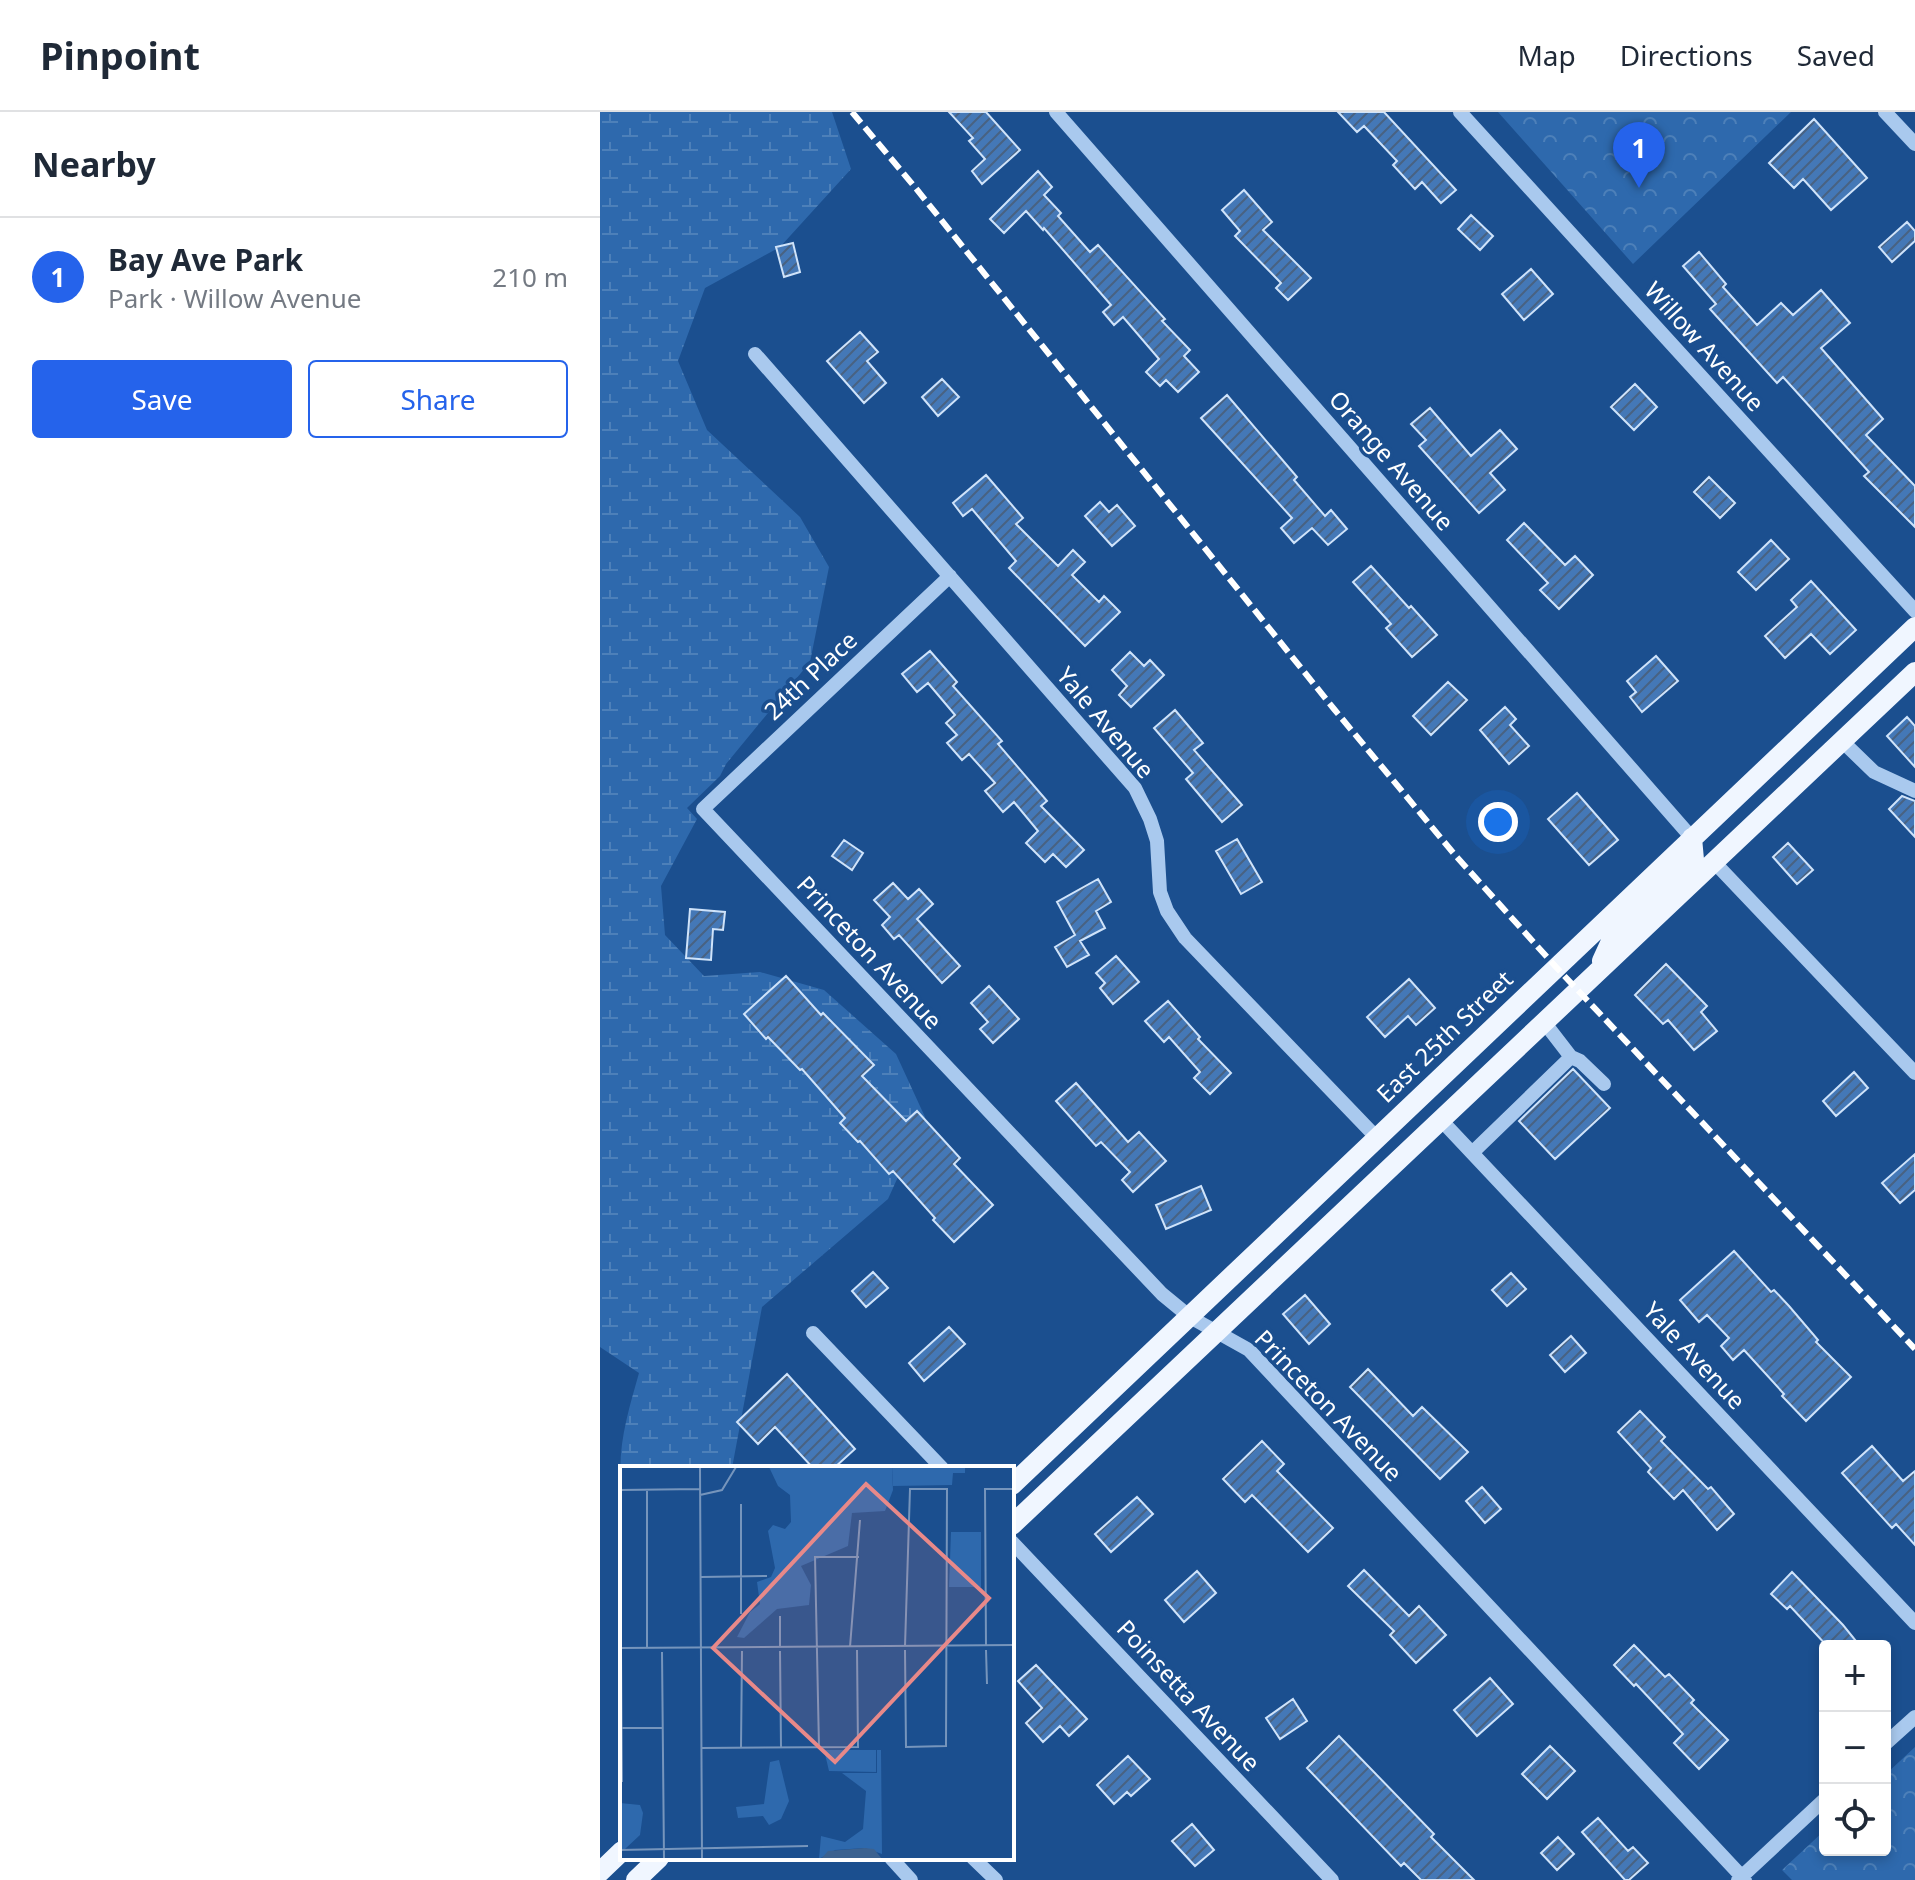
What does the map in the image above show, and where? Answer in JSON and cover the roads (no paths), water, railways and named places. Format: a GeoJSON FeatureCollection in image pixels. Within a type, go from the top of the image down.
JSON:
{"type":"FeatureCollection","features":[{"type":"Feature","properties":{"kind":"main road","name":"East 25th Street"},"geometry":{"type":"LineString","coordinates":[[1014,1483],[1915,627]]}},
{"type":"Feature","properties":{"kind":"main road"},"geometry":{"type":"LineString","coordinates":[[1014,1523],[1915,672]]}},
{"type":"Feature","properties":{"kind":"main road"},"geometry":{"type":"LineString","coordinates":[[1598,971],[1613,937],[1694,860],[1692,838]]}},
{"type":"Feature","properties":{"kind":"main road"},"geometry":{"type":"LineString","coordinates":[[600,1872],[620,1853]]}},
{"type":"Feature","properties":{"kind":"main road"},"geometry":{"type":"LineString","coordinates":[[636,1880],[657,1860]]}},
{"type":"Feature","properties":{"kind":"street","name":"Orange Avenue"},"geometry":{"type":"LineString","coordinates":[[1056,112],[1692,838]]}},
{"type":"Feature","properties":{"kind":"street","name":"Willow Avenue"},"geometry":{"type":"LineString","coordinates":[[1460,112],[1915,611]]}},
{"type":"Feature","properties":{"kind":"street"},"geometry":{"type":"LineString","coordinates":[[1885,112],[1915,144]]}},
{"type":"Feature","properties":{"kind":"street","name":"Yale Avenue"},"geometry":{"type":"LineString","coordinates":[[755,354],[1135,788],[1157,841],[1160,892],[1167,911],[1185,938],[1377,1138]]}},
{"type":"Feature","properties":{"kind":"street","name":"24th Place"},"geometry":{"type":"LineString","coordinates":[[703,809],[950,576]]}},
{"type":"Feature","properties":{"kind":"street"},"geometry":{"type":"LineString","coordinates":[[1842,741],[1874,772],[1915,791]]}},
{"type":"Feature","properties":{"kind":"street","name":"Princeton Avenue"},"geometry":{"type":"LineString","coordinates":[[703,809],[1151,1283],[1190,1317],[1249,1350],[1741,1879]]}},
{"type":"Feature","properties":{"kind":"street"},"geometry":{"type":"LineString","coordinates":[[1714,862],[1915,1073]]}},
{"type":"Feature","properties":{"kind":"street"},"geometry":{"type":"LineString","coordinates":[[1544,1022],[1571,1057],[1580,1061],[1604,1084]]}},
{"type":"Feature","properties":{"kind":"street"},"geometry":{"type":"LineString","coordinates":[[1472,1153],[1571,1057]]}},
{"type":"Feature","properties":{"kind":"street","name":"Yale Avenue"},"geometry":{"type":"LineString","coordinates":[[1441,1120],[1915,1623]]}},
{"type":"Feature","properties":{"kind":"street"},"geometry":{"type":"LineString","coordinates":[[813,1333],[940,1466]]}},
{"type":"Feature","properties":{"kind":"street","name":"Poinsetta Avenue"},"geometry":{"type":"LineString","coordinates":[[1014,1544],[1332,1880]]}},
{"type":"Feature","properties":{"kind":"street"},"geometry":{"type":"LineString","coordinates":[[1891,1739],[1915,1717]]}},
{"type":"Feature","properties":{"kind":"street"},"geometry":{"type":"LineString","coordinates":[[1741,1879],[1819,1805]]}},
{"type":"Feature","properties":{"kind":"street"},"geometry":{"type":"LineString","coordinates":[[893,1860],[911,1880]]}},
{"type":"Feature","properties":{"kind":"street"},"geometry":{"type":"LineString","coordinates":[[975,1860],[996,1880]]}},
{"type":"Feature","properties":{"kind":"railway"},"geometry":{"type":"LineString","coordinates":[[852,112],[1455,855],[1556,967],[1915,1349]]}},
{"type":"Feature","properties":{"kind":"place","name":"Bay Ave Park"},"geometry":{"type":"Point","coordinates":[1639,188]}}]}
